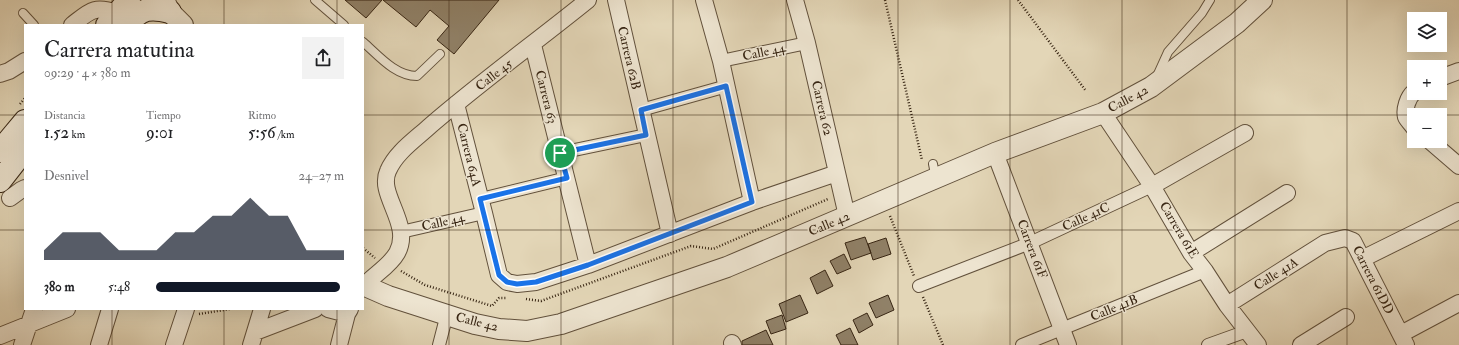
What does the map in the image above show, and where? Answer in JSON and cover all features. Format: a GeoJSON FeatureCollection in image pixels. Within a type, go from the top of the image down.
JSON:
{"type":"FeatureCollection","features":[{"type":"Feature","properties":{"kind":"main road"},"geometry":{"type":"LineString","coordinates":[[120,16],[140,13],[146,9],[172,12]]}},
{"type":"Feature","properties":{"kind":"main road"},"geometry":{"type":"LineString","coordinates":[[0,151],[24,122]]}},
{"type":"Feature","properties":{"kind":"main road"},"geometry":{"type":"LineString","coordinates":[[5,189],[24,151]]}},
{"type":"Feature","properties":{"kind":"street","name":"Calle 45"},"geometry":{"type":"LineString","coordinates":[[401,232],[387,192],[385,181],[388,171],[401,152],[456,104],[588,0]]}},
{"type":"Feature","properties":{"kind":"street","name":"Carrera 62B"},"geometry":{"type":"LineString","coordinates":[[616,0],[670,234]]}},
{"type":"Feature","properties":{"kind":"street"},"geometry":{"type":"LineString","coordinates":[[704,0],[721,61],[752,202]]}},
{"type":"Feature","properties":{"kind":"street","name":"Carrera 62"},"geometry":{"type":"LineString","coordinates":[[795,0],[807,43],[847,216]]}},
{"type":"Feature","properties":{"kind":"street","name":"Calle 42"},"geometry":{"type":"LineString","coordinates":[[364,286],[388,296],[448,314],[475,324],[499,329],[527,331],[562,324],[727,267],[884,201],[934,172],[996,153],[1103,113],[1151,87],[1237,23],[1262,0]]}},
{"type":"Feature","properties":{"kind":"street"},"geometry":{"type":"LineString","coordinates":[[73,24],[90,11],[104,9],[120,16]]}},
{"type":"Feature","properties":{"kind":"street","name":"Calle 44"},"geometry":{"type":"LineString","coordinates":[[721,61],[807,43]]}},
{"type":"Feature","properties":{"kind":"street","name":"Carrera 63"},"geometry":{"type":"LineString","coordinates":[[533,44],[588,265]]}},
{"type":"Feature","properties":{"kind":"street"},"geometry":{"type":"LineString","coordinates":[[0,74],[9,71],[24,62]]}},
{"type":"Feature","properties":{"kind":"street"},"geometry":{"type":"LineString","coordinates":[[1447,75],[1459,71]]}},
{"type":"Feature","properties":{"kind":"street"},"geometry":{"type":"LineString","coordinates":[[641,110],[726,86]]}},
{"type":"Feature","properties":{"kind":"street"},"geometry":{"type":"LineString","coordinates":[[1407,118],[1406,105],[1408,100]]}},
{"type":"Feature","properties":{"kind":"street","name":"Carrera 64A"},"geometry":{"type":"LineString","coordinates":[[456,104],[499,275],[507,282],[517,284],[536,282],[588,265]]}},
{"type":"Feature","properties":{"kind":"street","name":"Carrera 61E"},"geometry":{"type":"LineString","coordinates":[[1103,113],[1152,186],[1191,253],[1205,271],[1227,305],[1258,345]]}},
{"type":"Feature","properties":{"kind":"street","name":"Calle 41C"},"geometry":{"type":"LineString","coordinates":[[918,286],[1030,243],[1152,186],[1245,133]]}},
{"type":"Feature","properties":{"kind":"street"},"geometry":{"type":"LineString","coordinates":[[560,153],[646,135]]}},
{"type":"Feature","properties":{"kind":"street"},"geometry":{"type":"LineString","coordinates":[[1439,148],[1457,161]]}},
{"type":"Feature","properties":{"kind":"street","name":"Carrera 61F"},"geometry":{"type":"LineString","coordinates":[[996,153],[1068,345]]}},
{"type":"Feature","properties":{"kind":"street"},"geometry":{"type":"LineString","coordinates":[[588,265],[752,202],[837,173]]}},
{"type":"Feature","properties":{"kind":"street","name":"Calle 44"},"geometry":{"type":"LineString","coordinates":[[401,232],[567,178]]}},
{"type":"Feature","properties":{"kind":"street"},"geometry":{"type":"LineString","coordinates":[[5,189],[21,190],[24,188]]}},
{"type":"Feature","properties":{"kind":"street"},"geometry":{"type":"LineString","coordinates":[[1191,253],[1287,193]]}},
{"type":"Feature","properties":{"kind":"street"},"geometry":{"type":"LineString","coordinates":[[1362,259],[1459,210]]}},
{"type":"Feature","properties":{"kind":"street"},"geometry":{"type":"LineString","coordinates":[[364,285],[386,266],[397,253],[401,241],[401,232]]}},
{"type":"Feature","properties":{"kind":"street","name":"Carrera 61DD"},"geometry":{"type":"LineString","coordinates":[[1325,243],[1344,238],[1353,241],[1403,340]]}},
{"type":"Feature","properties":{"kind":"street","name":"Calle 41A"},"geometry":{"type":"LineString","coordinates":[[1227,305],[1325,243]]}},
{"type":"Feature","properties":{"kind":"street","name":"Calle 41B"},"geometry":{"type":"LineString","coordinates":[[1022,345],[1205,271]]}},
{"type":"Feature","properties":{"kind":"street"},"geometry":{"type":"LineString","coordinates":[[1403,340],[1459,303]]}},
{"type":"Feature","properties":{"kind":"street"},"geometry":{"type":"LineString","coordinates":[[22,345],[34,310]]}},
{"type":"Feature","properties":{"kind":"street"},"geometry":{"type":"LineString","coordinates":[[0,336],[28,326],[64,310]]}},
{"type":"Feature","properties":{"kind":"street"},"geometry":{"type":"LineString","coordinates":[[99,345],[110,310]]}},
{"type":"Feature","properties":{"kind":"street"},"geometry":{"type":"LineString","coordinates":[[253,338],[262,310]]}},
{"type":"Feature","properties":{"kind":"street"},"geometry":{"type":"LineString","coordinates":[[253,338],[313,310]]}},
{"type":"Feature","properties":{"kind":"street"},"geometry":{"type":"LineString","coordinates":[[335,310],[348,312],[340,345]]}},
{"type":"Feature","properties":{"kind":"street"},"geometry":{"type":"LineString","coordinates":[[174,345],[184,312]]}},
{"type":"Feature","properties":{"kind":"street"},"geometry":{"type":"LineString","coordinates":[[439,345],[448,314]]}},
{"type":"Feature","properties":{"kind":"street"},"geometry":{"type":"LineString","coordinates":[[1301,345],[1346,317]]}},
{"type":"Feature","properties":{"kind":"street"},"geometry":{"type":"LineString","coordinates":[[1208,345],[1247,331]]}},
{"type":"Feature","properties":{"kind":"lane"},"geometry":{"type":"LineString","coordinates":[[315,0],[343,24]]}},
{"type":"Feature","properties":{"kind":"lane"},"geometry":{"type":"LineString","coordinates":[[1151,87],[1168,52],[1202,13],[1210,0]]}},
{"type":"Feature","properties":{"kind":"lane"},"geometry":{"type":"LineString","coordinates":[[23,13],[33,24]]}},
{"type":"Feature","properties":{"kind":"lane"},"geometry":{"type":"LineString","coordinates":[[364,43],[397,71],[409,76],[417,76],[440,54]]}},
{"type":"Feature","properties":{"kind":"path"},"geometry":{"type":"LineString","coordinates":[[885,0],[922,160]]}},
{"type":"Feature","properties":{"kind":"path"},"geometry":{"type":"LineString","coordinates":[[1018,0],[1086,92]]}},
{"type":"Feature","properties":{"kind":"path"},"geometry":{"type":"LineString","coordinates":[[884,201],[942,345]]}},
{"type":"Feature","properties":{"kind":"path"},"geometry":{"type":"LineString","coordinates":[[184,312],[215,310]]}},
{"type":"Feature","properties":{"kind":"building"},"geometry":{"type":"Polygon","coordinates":[[[345,0],[382,0],[366,18],[345,0]]]}},
{"type":"Feature","properties":{"kind":"building"},"geometry":{"type":"Polygon","coordinates":[[[383,0],[499,0],[454,54],[437,40],[449,26],[430,10],[416,27],[383,0]]]}},
{"type":"Feature","properties":{"kind":"building"},"geometry":{"type":"Polygon","coordinates":[[[865,237],[871,253],[851,260],[845,243],[865,237]]]}},
{"type":"Feature","properties":{"kind":"building"},"geometry":{"type":"Polygon","coordinates":[[[886,238],[891,254],[873,260],[868,244],[886,238]]]}},
{"type":"Feature","properties":{"kind":"building"},"geometry":{"type":"Polygon","coordinates":[[[844,254],[851,268],[837,274],[830,261],[844,254]]]}},
{"type":"Feature","properties":{"kind":"building"},"geometry":{"type":"Polygon","coordinates":[[[825,270],[833,286],[817,294],[810,278],[825,270]]]}},
{"type":"Feature","properties":{"kind":"building"},"geometry":{"type":"Polygon","coordinates":[[[800,295],[808,313],[786,322],[779,304],[800,295]]]}},
{"type":"Feature","properties":{"kind":"building"},"geometry":{"type":"Polygon","coordinates":[[[888,295],[894,310],[876,318],[869,303],[888,295]]]}},
{"type":"Feature","properties":{"kind":"building"},"geometry":{"type":"Polygon","coordinates":[[[867,313],[873,325],[859,333],[853,320],[867,313]]]}},
{"type":"Feature","properties":{"kind":"building"},"geometry":{"type":"Polygon","coordinates":[[[782,315],[786,329],[771,334],[766,321],[782,315]]]}},
{"type":"Feature","properties":{"kind":"building"},"geometry":{"type":"Polygon","coordinates":[[[850,328],[858,345],[841,345],[836,335],[850,328]]]}},
{"type":"Feature","properties":{"kind":"building"},"geometry":{"type":"Polygon","coordinates":[[[766,330],[773,345],[742,345],[742,341],[766,330]]]}},
{"type":"Feature","properties":{"kind":"route"},"geometry":{"type":"LineString","coordinates":[[726,86],[752,202],[588,265],[536,282],[517,284],[507,282],[499,275],[480,199],[567,178],[560,153],[646,135],[641,110],[726,86]]}}]}
